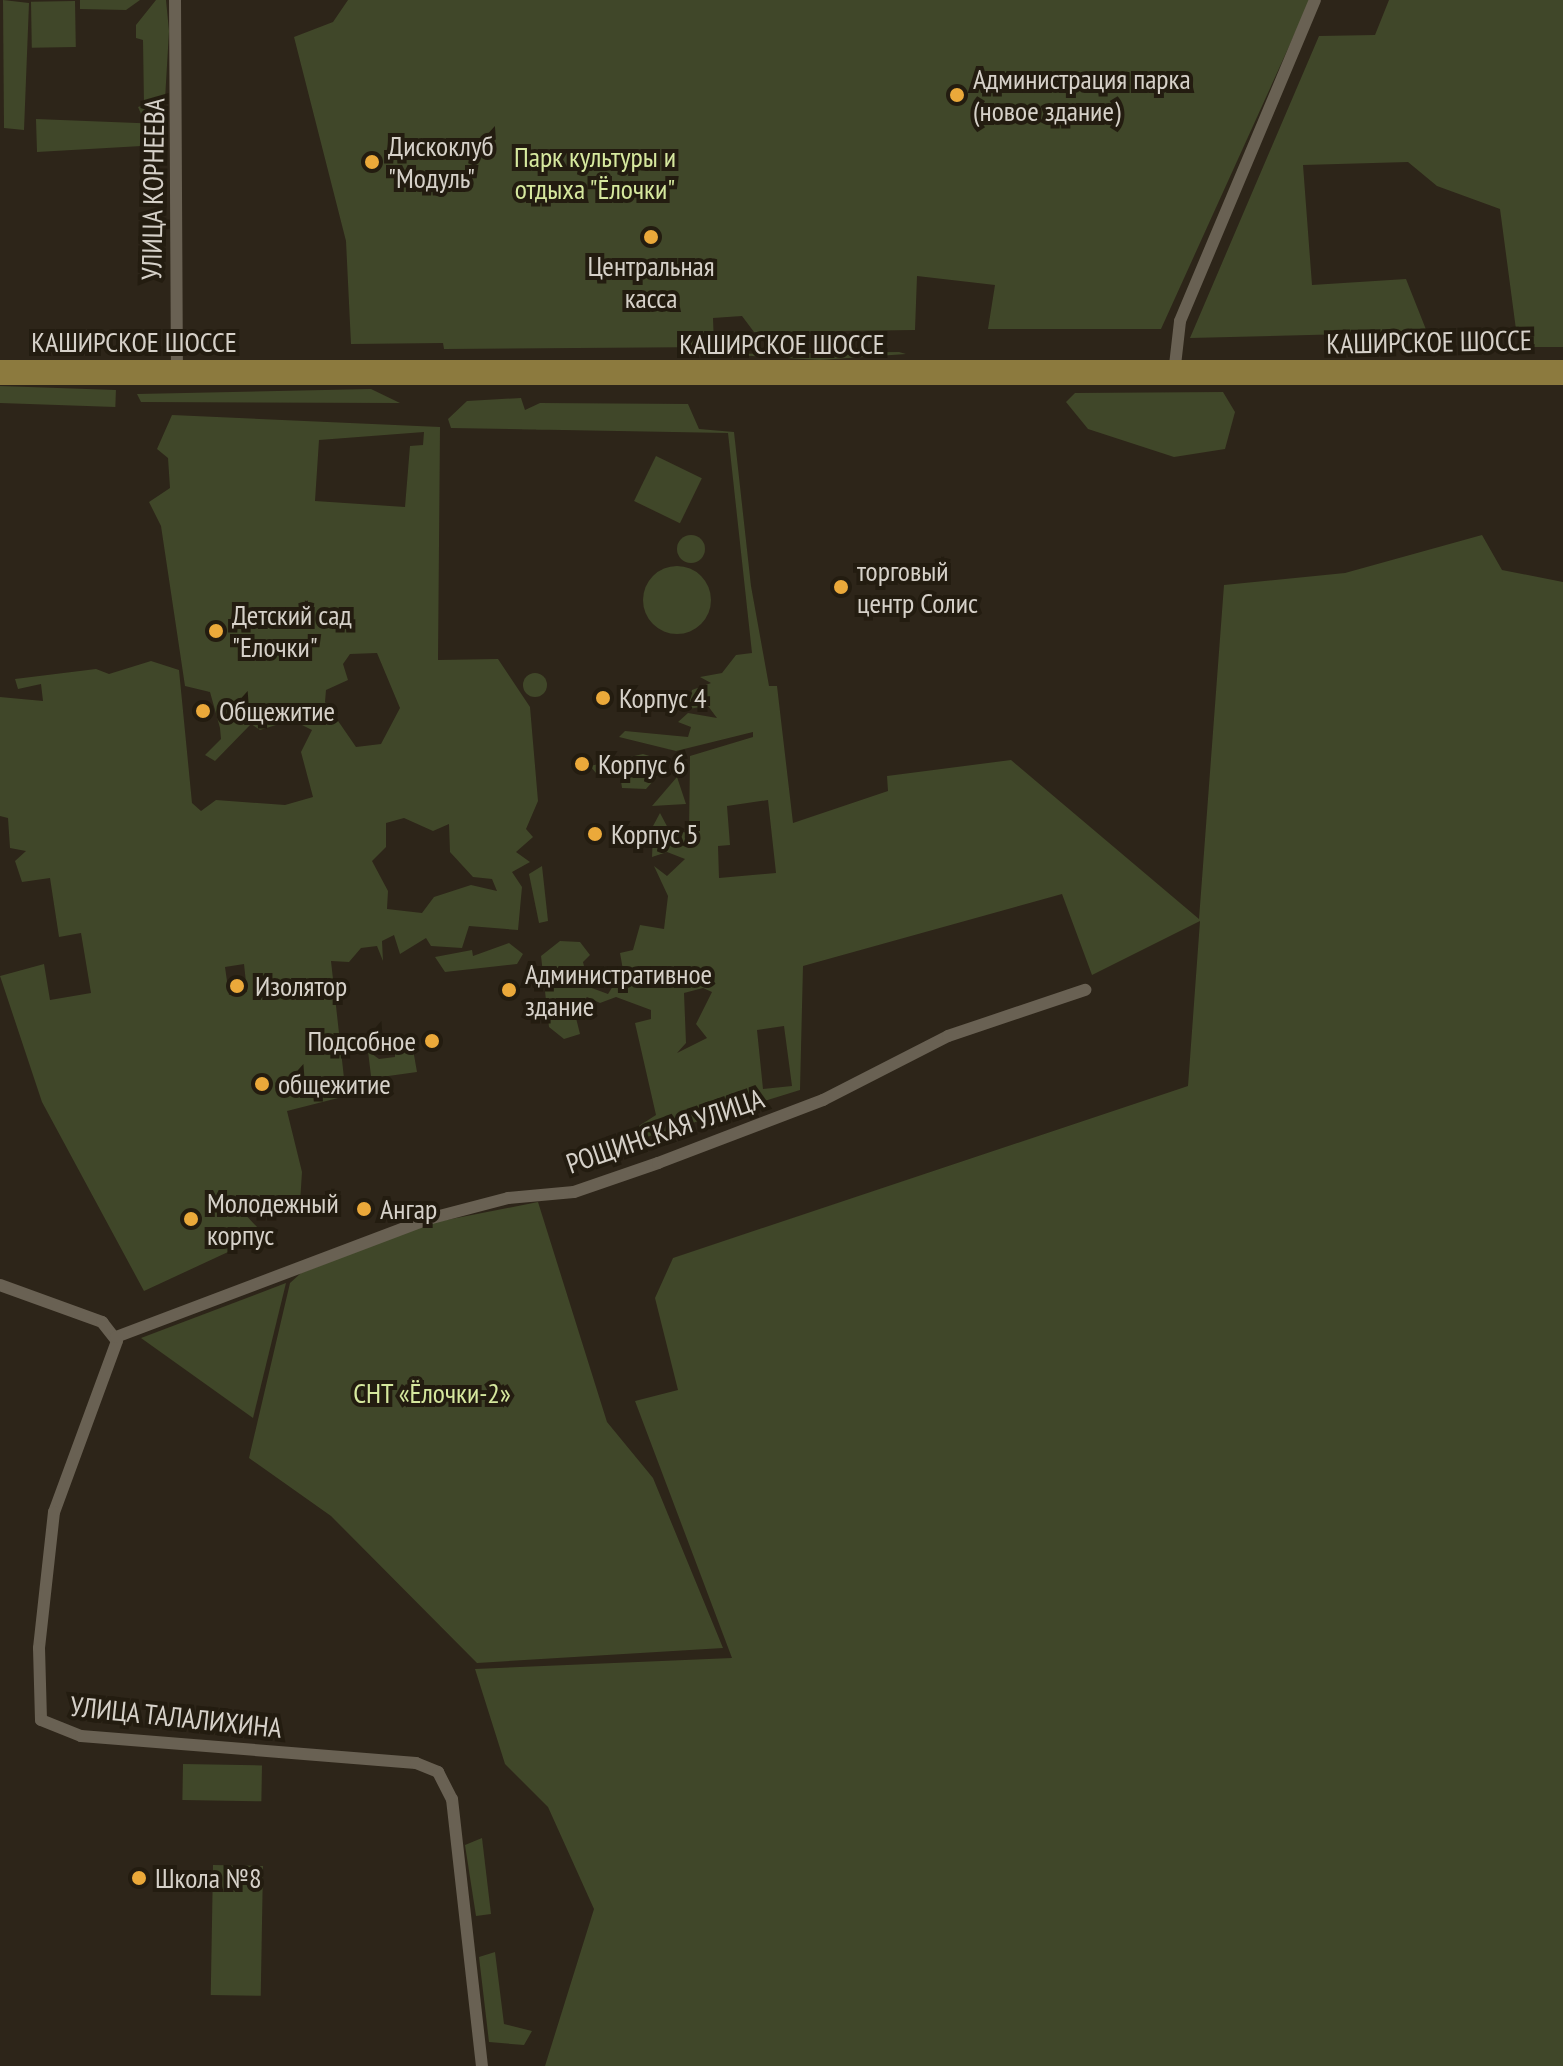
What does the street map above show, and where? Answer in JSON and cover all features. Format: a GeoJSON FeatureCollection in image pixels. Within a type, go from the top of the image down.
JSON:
{"type":"FeatureCollection","features":[{"type":"Feature","properties":{"kind":"main road","name":"КАШИРСКОЕ ШОССЕ"},"geometry":{"type":"LineString","coordinates":[[0,367],[177,374]]}},
{"type":"Feature","properties":{"kind":"main road","name":"КАШИРСКОЕ ШОССЕ"},"geometry":{"type":"LineString","coordinates":[[1174,376],[1563,367]]}},
{"type":"Feature","properties":{"kind":"main road","name":"КАШИРСКОЕ ШОССЕ"},"geometry":{"type":"LineString","coordinates":[[0,378],[177,374],[1563,378]]}},
{"type":"Feature","properties":{"kind":"street","name":"УЛИЦА КОРНЕЕВА"},"geometry":{"type":"LineString","coordinates":[[175,0],[177,374]]}},
{"type":"Feature","properties":{"kind":"street"},"geometry":{"type":"LineString","coordinates":[[1174,376],[1180,321],[1315,0]]}},
{"type":"Feature","properties":{"kind":"street","name":"РОЩИНСКАЯ УЛИЦА"},"geometry":{"type":"LineString","coordinates":[[116,1337],[428,1219],[508,1198],[574,1192],[658,1163],[823,1100],[948,1036],[1085,990]]}},
{"type":"Feature","properties":{"kind":"street"},"geometry":{"type":"LineString","coordinates":[[0,1285],[102,1322],[116,1337]]}},
{"type":"Feature","properties":{"kind":"street","name":"УЛИЦА ТАЛАЛИХИНА"},"geometry":{"type":"LineString","coordinates":[[116,1337],[54,1512],[38,1673],[41,1720],[81,1736],[416,1763],[438,1772],[452,1799],[482,2066]]}},
{"type":"Feature","properties":{"kind":"green space"},"geometry":{"type":"Polygon","coordinates":[[[3,0],[29,3],[24,130],[4,128],[3,0]]]}},
{"type":"Feature","properties":{"kind":"green space"},"geometry":{"type":"Polygon","coordinates":[[[80,0],[140,0],[126,10],[80,9],[80,0]]]}},
{"type":"Feature","properties":{"kind":"green space"},"geometry":{"type":"Polygon","coordinates":[[[156,0],[166,0],[169,31],[164,117],[142,116],[138,107],[144,105],[143,40],[136,38],[136,25],[156,0]]]}},
{"type":"Feature","properties":{"kind":"green space","name":"Парк культуры и отдыха \"Ёлочки\""},"geometry":{"type":"Polygon","coordinates":[[[348,0],[1310,0],[1161,329],[988,329],[995,285],[917,276],[915,330],[754,332],[742,316],[713,318],[714,347],[444,349],[443,343],[351,344],[346,241],[294,37],[333,22],[348,0]]]}},
{"type":"Feature","properties":{"kind":"green space"},"geometry":{"type":"Polygon","coordinates":[[[1389,0],[1563,0],[1563,347],[1533,347],[1517,337],[1500,209],[1437,186],[1408,162],[1303,165],[1312,285],[1406,279],[1427,332],[1190,338],[1319,36],[1375,35],[1389,0]]]}},
{"type":"Feature","properties":{"kind":"green space"},"geometry":{"type":"Polygon","coordinates":[[[75,1],[76,47],[32,48],[31,2],[75,1]]]}},
{"type":"Feature","properties":{"kind":"green space"},"geometry":{"type":"Polygon","coordinates":[[[36,119],[162,124],[159,145],[37,152],[36,119]]]}},
{"type":"Feature","properties":{"kind":"green space"},"geometry":{"type":"Polygon","coordinates":[[[899,352],[906,354],[820,360],[720,354],[899,352]]]}},
{"type":"Feature","properties":{"kind":"green space"},"geometry":{"type":"Polygon","coordinates":[[[0,386],[116,390],[115,407],[0,403],[0,386]]]}},
{"type":"Feature","properties":{"kind":"green space"},"geometry":{"type":"Polygon","coordinates":[[[371,389],[400,403],[141,402],[137,394],[371,389]]]}},
{"type":"Feature","properties":{"kind":"green space"},"geometry":{"type":"Polygon","coordinates":[[[1223,392],[1235,412],[1225,449],[1174,457],[1088,429],[1066,402],[1075,393],[1223,392]]]}},
{"type":"Feature","properties":{"kind":"green space"},"geometry":{"type":"Polygon","coordinates":[[[521,398],[525,410],[540,403],[688,404],[699,429],[734,432],[751,586],[769,686],[777,686],[793,823],[888,791],[887,776],[1011,760],[1199,919],[1224,585],[1345,573],[1482,535],[1502,570],[1563,582],[1563,2066],[545,2066],[594,1909],[548,1807],[505,1764],[475,1669],[732,1658],[635,1401],[678,1390],[655,1298],[673,1258],[1188,1086],[1200,921],[1092,975],[1062,894],[803,966],[800,1090],[598,1152],[656,1115],[635,1023],[651,1019],[651,1010],[616,997],[600,1003],[587,997],[574,1010],[580,1034],[564,1039],[549,1027],[541,956],[560,941],[580,942],[590,955],[583,962],[589,987],[608,994],[623,970],[620,953],[633,950],[640,925],[664,929],[668,896],[654,866],[667,876],[685,859],[667,852],[652,857],[653,834],[637,838],[637,830],[653,826],[660,813],[669,830],[689,833],[690,756],[753,737],[753,732],[676,751],[619,737],[625,731],[688,737],[691,727],[678,722],[688,713],[717,718],[708,706],[688,709],[692,690],[711,683],[700,677],[722,673],[736,655],[752,653],[728,433],[451,428],[448,419],[467,401],[521,398]],[[768,800],[727,806],[730,845],[718,846],[719,878],[776,873],[768,800]],[[703,988],[684,993],[686,1043],[677,1053],[707,1038],[696,1024],[712,992],[703,988]],[[784,1026],[757,1030],[763,1089],[792,1086],[784,1026]]]}},
{"type":"Feature","properties":{"kind":"green space"},"geometry":{"type":"Polygon","coordinates":[[[172,415],[440,427],[438,660],[498,659],[530,707],[538,801],[526,829],[533,837],[516,852],[530,862],[512,872],[522,887],[518,930],[469,926],[462,948],[431,946],[426,938],[400,954],[394,935],[382,941],[383,961],[377,946],[361,948],[349,962],[331,961],[346,1096],[287,1111],[302,1172],[300,1203],[265,1201],[240,1209],[258,1228],[256,1239],[144,1291],[42,1102],[0,976],[44,964],[50,1000],[91,993],[81,933],[59,937],[50,878],[22,882],[15,861],[26,851],[10,848],[8,818],[0,816],[0,697],[43,701],[41,684],[18,689],[15,679],[96,669],[109,674],[151,661],[179,670],[192,803],[201,811],[216,800],[285,805],[313,797],[301,752],[312,730],[292,720],[260,730],[251,724],[215,761],[205,755],[221,739],[220,728],[210,692],[185,686],[161,526],[149,502],[170,488],[168,458],[157,449],[172,415]],[[424,432],[319,440],[315,501],[405,507],[410,446],[423,445],[424,432]],[[377,653],[350,654],[343,664],[348,680],[326,690],[325,702],[356,747],[381,744],[400,708],[377,653]],[[404,818],[386,823],[386,847],[372,861],[388,891],[387,909],[422,913],[434,897],[471,885],[497,891],[492,879],[473,877],[450,852],[449,824],[433,831],[404,818]],[[244,964],[225,967],[229,995],[247,992],[244,964]]]}},
{"type":"Feature","properties":{"kind":"green space"},"geometry":{"type":"Polygon","coordinates":[[[656,456],[702,478],[680,523],[634,501],[656,456]]]}},
{"type":"Feature","properties":{"kind":"green space"},"geometry":{"type":"Polygon","coordinates":[[[691,535],[701,539],[705,549],[701,559],[691,563],[681,559],[677,549],[681,539],[691,535]]]}},
{"type":"Feature","properties":{"kind":"green space"},"geometry":{"type":"Polygon","coordinates":[[[677,566],[701,576],[711,600],[701,624],[677,634],[653,624],[643,600],[653,576],[677,566]]]}},
{"type":"Feature","properties":{"kind":"green space"},"geometry":{"type":"Polygon","coordinates":[[[535,673],[543,677],[547,685],[543,693],[535,697],[527,693],[523,685],[527,677],[535,673]]]}},
{"type":"Feature","properties":{"kind":"green space"},"geometry":{"type":"Polygon","coordinates":[[[643,754],[659,759],[662,771],[646,789],[622,788],[620,774],[596,773],[590,766],[643,754]]]}},
{"type":"Feature","properties":{"kind":"green space"},"geometry":{"type":"Polygon","coordinates":[[[677,777],[686,804],[652,806],[677,777]]]}},
{"type":"Feature","properties":{"kind":"green space"},"geometry":{"type":"Polygon","coordinates":[[[542,866],[548,921],[539,923],[529,874],[542,866]]]}},
{"type":"Feature","properties":{"kind":"green space"},"geometry":{"type":"Polygon","coordinates":[[[509,943],[523,954],[517,964],[445,972],[435,957],[472,950],[473,956],[509,943]]]}},
{"type":"Feature","properties":{"kind":"green space"},"geometry":{"type":"Polygon","coordinates":[[[395,1038],[411,1038],[417,1072],[381,1077],[382,1092],[373,1093],[368,1051],[379,1059],[395,1057],[395,1038]]]}},
{"type":"Feature","properties":{"kind":"green space","name":"СНТ «Ёлочки-2»"},"geometry":{"type":"Polygon","coordinates":[[[538,1202],[607,1422],[653,1478],[723,1648],[477,1663],[331,1516],[249,1458],[290,1283],[301,1273],[431,1223],[538,1202]]]}},
{"type":"Feature","properties":{"kind":"green space"},"geometry":{"type":"Polygon","coordinates":[[[286,1283],[253,1418],[141,1338],[286,1283]]]}},
{"type":"Feature","properties":{"kind":"green space"},"geometry":{"type":"Polygon","coordinates":[[[183,1764],[262,1765],[261,1801],[182,1800],[183,1764]]]}},
{"type":"Feature","properties":{"kind":"green space"},"geometry":{"type":"Polygon","coordinates":[[[482,1838],[491,1914],[476,1916],[465,1845],[482,1838]]]}},
{"type":"Feature","properties":{"kind":"green space"},"geometry":{"type":"Polygon","coordinates":[[[213,1865],[263,1866],[261,1996],[211,1995],[213,1865]]]}},
{"type":"Feature","properties":{"kind":"green space"},"geometry":{"type":"Polygon","coordinates":[[[495,1952],[504,2024],[532,2031],[524,2045],[489,2042],[479,1957],[495,1952]]]}},
{"type":"Feature","properties":{"kind":"place","name":"Администрация парка (новое здание)"},"geometry":{"type":"Point","coordinates":[957,95]}},
{"type":"Feature","properties":{"kind":"place","name":"Дискоклуб \"Модуль\""},"geometry":{"type":"Point","coordinates":[372,162]}},
{"type":"Feature","properties":{"kind":"place","name":"Центральная касса"},"geometry":{"type":"Point","coordinates":[651,237]}},
{"type":"Feature","properties":{"kind":"place","name":"торговый центр Солис"},"geometry":{"type":"Point","coordinates":[841,587]}},
{"type":"Feature","properties":{"kind":"place","name":"Детский сад \"Елочки\""},"geometry":{"type":"Point","coordinates":[216,631]}},
{"type":"Feature","properties":{"kind":"place","name":"Корпус 4"},"geometry":{"type":"Point","coordinates":[603,698]}},
{"type":"Feature","properties":{"kind":"place","name":"Общежитие"},"geometry":{"type":"Point","coordinates":[203,711]}},
{"type":"Feature","properties":{"kind":"place","name":"Корпус 6"},"geometry":{"type":"Point","coordinates":[582,764]}},
{"type":"Feature","properties":{"kind":"place","name":"Корпус 5"},"geometry":{"type":"Point","coordinates":[595,834]}},
{"type":"Feature","properties":{"kind":"place","name":"Изолятор"},"geometry":{"type":"Point","coordinates":[237,986]}},
{"type":"Feature","properties":{"kind":"place","name":"Административное здание"},"geometry":{"type":"Point","coordinates":[509,990]}},
{"type":"Feature","properties":{"kind":"place","name":"Подсобное"},"geometry":{"type":"Point","coordinates":[432,1041]}},
{"type":"Feature","properties":{"kind":"place","name":"общежитие"},"geometry":{"type":"Point","coordinates":[262,1084]}},
{"type":"Feature","properties":{"kind":"place","name":"Ангар"},"geometry":{"type":"Point","coordinates":[364,1209]}},
{"type":"Feature","properties":{"kind":"place","name":"Молодежный корпус"},"geometry":{"type":"Point","coordinates":[191,1219]}},
{"type":"Feature","properties":{"kind":"place","name":"Школа №8"},"geometry":{"type":"Point","coordinates":[139,1878]}}]}
